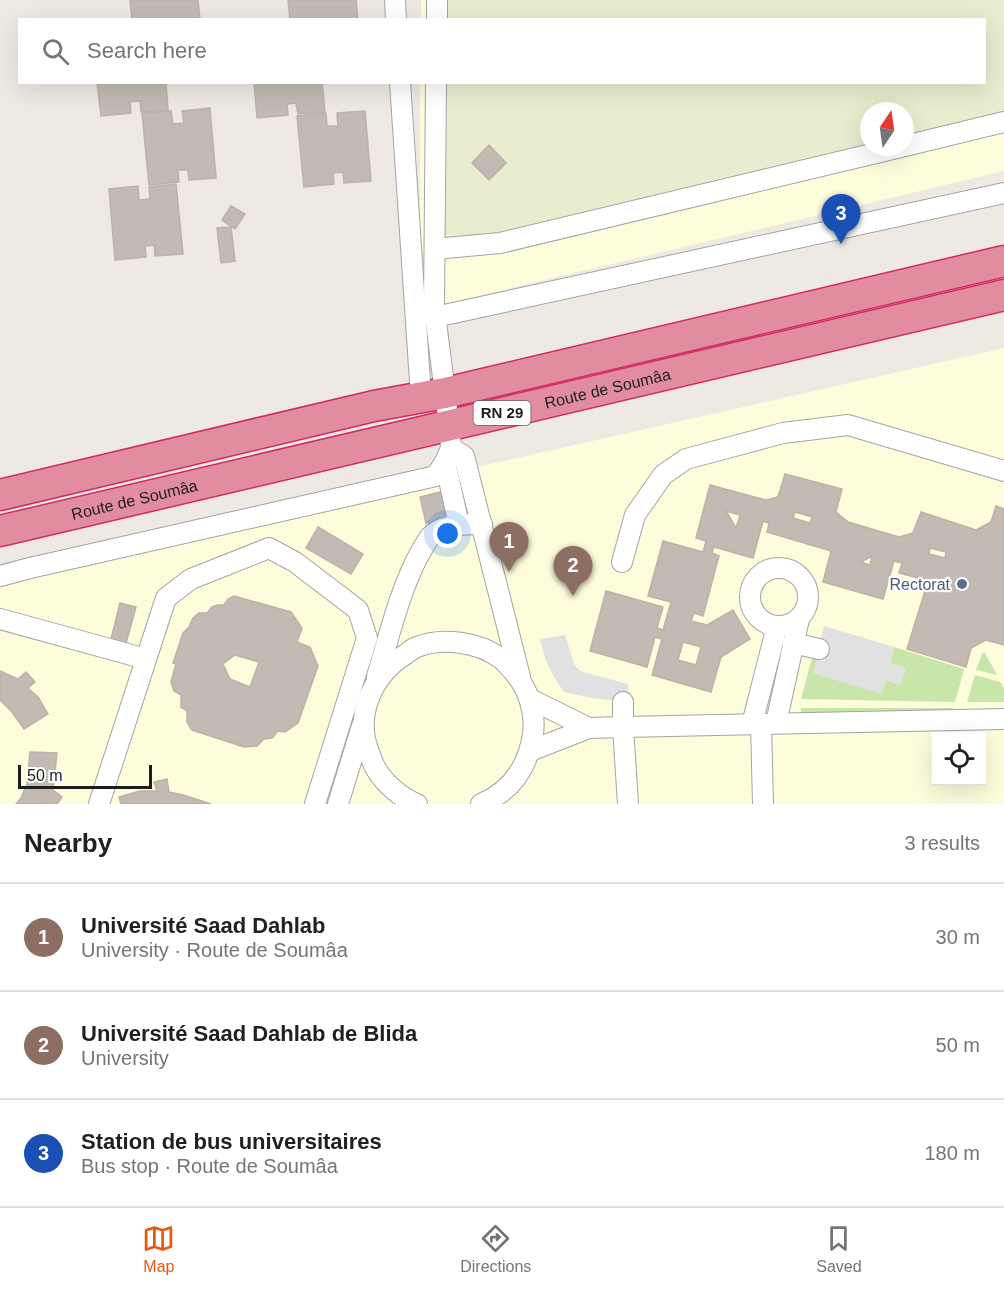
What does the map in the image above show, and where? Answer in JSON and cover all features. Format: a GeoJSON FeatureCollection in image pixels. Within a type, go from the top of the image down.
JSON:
{"type":"FeatureCollection","features":[{"type":"Feature","properties":{"kind":"highway","name":"Route de Soumâa"},"geometry":{"type":"LineString","coordinates":[[0,495],[1004,261]]}},
{"type":"Feature","properties":{"kind":"highway","name":"Route de Soumâa"},"geometry":{"type":"LineString","coordinates":[[0,531],[448,445],[1004,295]]}},
{"type":"Feature","properties":{"kind":"street"},"geometry":{"type":"LineString","coordinates":[[395,0],[396,18]]}},
{"type":"Feature","properties":{"kind":"street"},"geometry":{"type":"LineString","coordinates":[[437,0],[437,18]]}},
{"type":"Feature","properties":{"kind":"street"},"geometry":{"type":"LineString","coordinates":[[400,84],[433,395],[448,445],[459,525]]}},
{"type":"Feature","properties":{"kind":"street"},"geometry":{"type":"LineString","coordinates":[[433,395],[436,84]]}},
{"type":"Feature","properties":{"kind":"street"},"geometry":{"type":"LineString","coordinates":[[914,144],[1004,122]]}},
{"type":"Feature","properties":{"kind":"street"},"geometry":{"type":"LineString","coordinates":[[435,249],[500,243],[865,156]]}},
{"type":"Feature","properties":{"kind":"street"},"geometry":{"type":"LineString","coordinates":[[435,317],[1004,193]]}},
{"type":"Feature","properties":{"kind":"street"},"geometry":{"type":"LineString","coordinates":[[622,562],[635,515],[663,475],[686,459],[783,433],[848,425],[1004,471]]}},
{"type":"Feature","properties":{"kind":"street"},"geometry":{"type":"LineString","coordinates":[[448,445],[465,456],[520,680]]}},
{"type":"Feature","properties":{"kind":"street"},"geometry":{"type":"LineString","coordinates":[[0,576],[436,476],[448,445]]}},
{"type":"Feature","properties":{"kind":"street"},"geometry":{"type":"LineString","coordinates":[[338,804],[368,701],[414,564],[430,537],[446,527],[482,525]]}},
{"type":"Feature","properties":{"kind":"street"},"geometry":{"type":"LineString","coordinates":[[99,804],[166,598],[191,579],[269,548],[295,561],[358,610],[367,638],[315,804]]}},
{"type":"Feature","properties":{"kind":"street"},"geometry":{"type":"LineString","coordinates":[[763,724],[793,643],[799,619],[808,602],[808,593],[805,584],[790,570],[771,569],[762,573],[755,580],[751,589],[750,598],[756,616],[764,623],[782,627],[799,619]]}},
{"type":"Feature","properties":{"kind":"street"},"geometry":{"type":"LineString","coordinates":[[0,619],[146,659]]}},
{"type":"Feature","properties":{"kind":"street"},"geometry":{"type":"LineString","coordinates":[[763,804],[763,724],[777,626]]}},
{"type":"Feature","properties":{"kind":"street"},"geometry":{"type":"LineString","coordinates":[[375,684],[393,662],[409,652],[418,647],[446,641],[475,645],[501,658],[520,680],[530,699],[534,725],[530,751],[513,782],[500,794],[481,804]]}},
{"type":"Feature","properties":{"kind":"street"},"geometry":{"type":"LineString","coordinates":[[793,643],[819,649]]}},
{"type":"Feature","properties":{"kind":"street"},"geometry":{"type":"LineString","coordinates":[[530,699],[589,728]]}},
{"type":"Feature","properties":{"kind":"street"},"geometry":{"type":"LineString","coordinates":[[623,702],[628,804]]}},
{"type":"Feature","properties":{"kind":"street"},"geometry":{"type":"LineString","coordinates":[[364,718],[366,744],[375,768],[392,789],[417,804]]}},
{"type":"Feature","properties":{"kind":"street"},"geometry":{"type":"LineString","coordinates":[[530,751],[589,728],[1004,719]]}},
{"type":"Feature","properties":{"kind":"shaded area"},"geometry":{"type":"Polygon","coordinates":[[[421,0],[1004,0],[1004,171],[422,309],[420,84],[986,84],[986,18],[421,18],[421,0]]]}},
{"type":"Feature","properties":{"kind":"shaded area"},"geometry":{"type":"Polygon","coordinates":[[[437,0],[1004,0],[1004,122],[914,144],[914,102],[860,102],[860,149],[435,249],[436,84],[986,84],[986,18],[437,18],[437,0]]]}},
{"type":"Feature","properties":{"kind":"shaded area"},"geometry":{"type":"Polygon","coordinates":[[[1004,348],[1004,804],[0,804],[0,576],[1004,348]]]}},
{"type":"Feature","properties":{"kind":"shaded area"},"geometry":{"type":"Polygon","coordinates":[[[824,626],[894,647],[890,663],[906,668],[900,685],[886,680],[881,694],[813,673],[824,626]]]}},
{"type":"Feature","properties":{"kind":"shaded area"},"geometry":{"type":"Polygon","coordinates":[[[565,635],[574,664],[578,669],[628,684],[629,702],[564,692],[546,661],[540,639],[565,635]]]}},
{"type":"Feature","properties":{"kind":"green space"},"geometry":{"type":"Polygon","coordinates":[[[894,647],[964,669],[955,702],[801,699],[812,658],[817,659],[814,673],[881,693],[886,680],[900,685],[906,668],[890,663],[894,647]]]}},
{"type":"Feature","properties":{"kind":"green space"},"geometry":{"type":"Polygon","coordinates":[[[985,653],[997,675],[976,670],[982,654],[985,653]]]}},
{"type":"Feature","properties":{"kind":"green space"},"geometry":{"type":"Polygon","coordinates":[[[975,675],[1000,682],[1004,688],[1004,702],[967,702],[975,675]]]}},
{"type":"Feature","properties":{"kind":"green space"},"geometry":{"type":"Polygon","coordinates":[[[801,708],[953,708],[952,714],[801,714],[801,708]]]}},
{"type":"Feature","properties":{"kind":"building"},"geometry":{"type":"Polygon","coordinates":[[[130,0],[198,0],[200,18],[132,18],[130,0]]]}},
{"type":"Feature","properties":{"kind":"building"},"geometry":{"type":"Polygon","coordinates":[[[288,0],[356,0],[358,18],[290,18],[288,0]]]}},
{"type":"Feature","properties":{"kind":"building"},"geometry":{"type":"Polygon","coordinates":[[[97,84],[166,84],[168,110],[141,112],[140,101],[130,102],[131,113],[101,116],[97,84]]]}},
{"type":"Feature","properties":{"kind":"building"},"geometry":{"type":"Polygon","coordinates":[[[254,84],[322,84],[325,112],[298,114],[296,103],[287,104],[288,115],[257,118],[254,84]]]}},
{"type":"Feature","properties":{"kind":"building"},"geometry":{"type":"Polygon","coordinates":[[[210,108],[216,178],[189,180],[188,170],[178,170],[179,182],[149,185],[142,113],[171,111],[173,124],[184,123],[182,111],[210,108]]]}},
{"type":"Feature","properties":{"kind":"building"},"geometry":{"type":"Polygon","coordinates":[[[365,111],[371,181],[344,183],[343,172],[333,173],[334,184],[304,187],[297,116],[326,113],[327,126],[338,126],[337,113],[365,111]]]}},
{"type":"Feature","properties":{"kind":"building"},"geometry":{"type":"Polygon","coordinates":[[[489,145],[506,163],[489,180],[472,163],[489,145]]]}},
{"type":"Feature","properties":{"kind":"building"},"geometry":{"type":"Polygon","coordinates":[[[176,184],[183,254],[155,256],[154,245],[145,246],[146,257],[115,260],[109,189],[138,186],[139,200],[150,199],[149,187],[176,184]]]}},
{"type":"Feature","properties":{"kind":"building"},"geometry":{"type":"Polygon","coordinates":[[[231,206],[245,214],[235,229],[222,220],[231,206]]]}},
{"type":"Feature","properties":{"kind":"building"},"geometry":{"type":"Polygon","coordinates":[[[231,227],[235,261],[221,263],[217,228],[231,227]]]}},
{"type":"Feature","properties":{"kind":"building","name":"Rectorat"},"geometry":{"type":"Polygon","coordinates":[[[785,474],[842,489],[836,512],[848,522],[899,537],[913,533],[921,512],[976,530],[991,522],[996,506],[1004,509],[1004,645],[986,640],[971,648],[966,667],[907,649],[925,591],[918,578],[899,573],[902,563],[894,561],[883,599],[823,582],[831,551],[767,532],[769,523],[763,521],[753,558],[714,547],[712,553],[719,556],[703,616],[694,613],[691,621],[707,625],[733,610],[750,639],[721,657],[711,692],[652,675],[662,639],[655,637],[647,667],[590,651],[606,591],[663,607],[657,628],[663,630],[671,602],[648,596],[663,541],[703,552],[706,541],[696,538],[710,485],[766,500],[778,497],[785,474]],[[726,511],[736,528],[740,515],[726,511]],[[795,512],[793,518],[810,523],[812,517],[795,512]],[[930,548],[929,554],[945,558],[946,552],[930,548]],[[872,556],[861,562],[870,565],[872,556]],[[683,642],[678,660],[696,665],[701,647],[683,642]]]}},
{"type":"Feature","properties":{"kind":"building"},"geometry":{"type":"Polygon","coordinates":[[[468,485],[475,511],[426,523],[420,497],[468,485]]]}},
{"type":"Feature","properties":{"kind":"building"},"geometry":{"type":"Polygon","coordinates":[[[318,527],[363,554],[351,574],[306,548],[318,527]]]}},
{"type":"Feature","properties":{"kind":"building"},"geometry":{"type":"Polygon","coordinates":[[[234,596],[291,612],[302,628],[297,642],[310,647],[318,666],[298,723],[285,732],[278,731],[272,738],[264,739],[257,746],[244,747],[192,730],[187,722],[187,711],[181,707],[181,695],[174,691],[171,682],[176,664],[173,663],[183,633],[193,618],[199,613],[207,613],[212,607],[224,605],[234,596]],[[235,655],[223,664],[230,679],[250,687],[259,662],[235,655]]]}},
{"type":"Feature","properties":{"kind":"building"},"geometry":{"type":"Polygon","coordinates":[[[120,603],[136,607],[125,647],[110,643],[120,603]]]}},
{"type":"Feature","properties":{"kind":"building"},"geometry":{"type":"Polygon","coordinates":[[[0,671],[18,679],[26,672],[35,682],[28,688],[38,697],[48,714],[24,729],[0,700],[0,671]]]}},
{"type":"Feature","properties":{"kind":"building"},"geometry":{"type":"Polygon","coordinates":[[[30,752],[57,753],[53,790],[62,797],[57,804],[48,802],[47,804],[16,804],[27,784],[30,752]]]}},
{"type":"Feature","properties":{"kind":"building"},"geometry":{"type":"Polygon","coordinates":[[[167,779],[169,792],[211,804],[121,804],[119,797],[140,791],[157,791],[154,782],[167,779]]]}},
{"type":"Feature","properties":{"kind":"place","name":"Station de bus universitaires"},"geometry":{"type":"Point","coordinates":[841,244]}},
{"type":"Feature","properties":{"kind":"place","name":"Université Saad Dahlab"},"geometry":{"type":"Point","coordinates":[509,572]}},
{"type":"Feature","properties":{"kind":"place","name":"Rectorat"},"geometry":{"type":"Point","coordinates":[962,584]}},
{"type":"Feature","properties":{"kind":"place","name":"Université Saad Dahlab de Blida"},"geometry":{"type":"Point","coordinates":[573,596]}}]}
